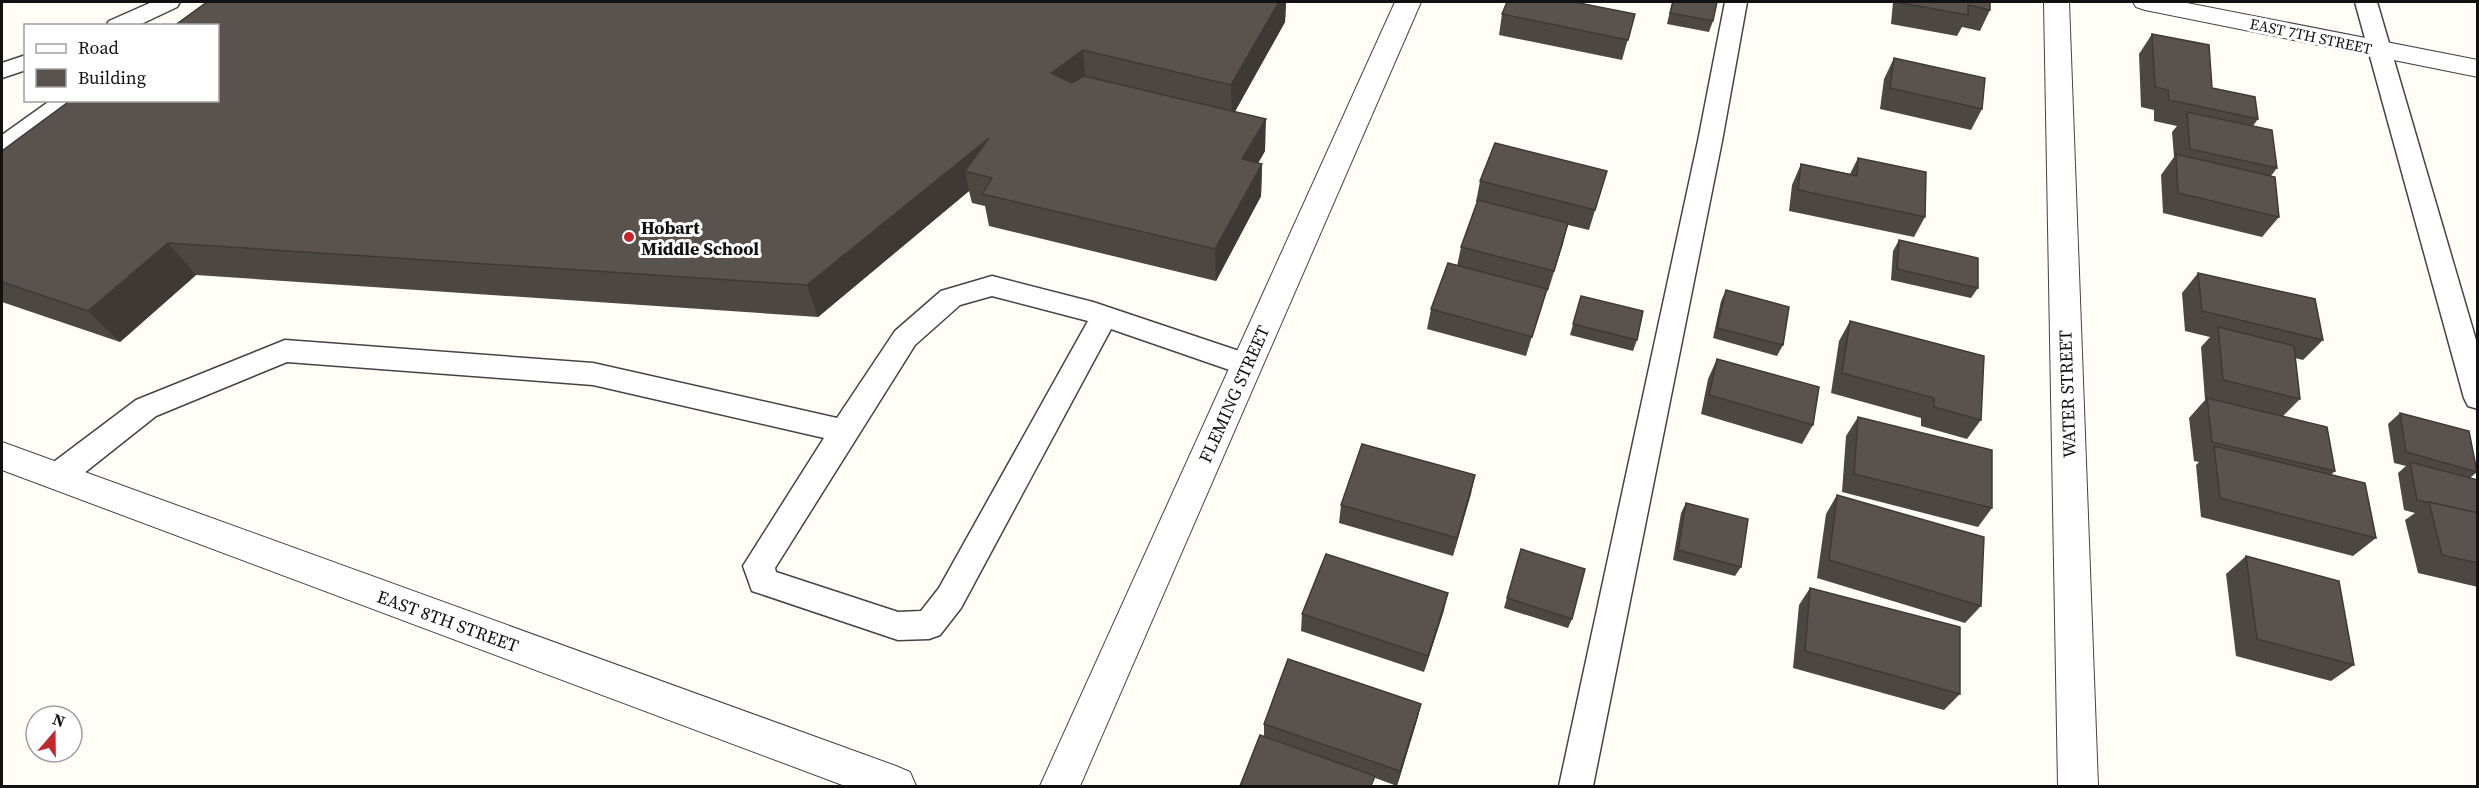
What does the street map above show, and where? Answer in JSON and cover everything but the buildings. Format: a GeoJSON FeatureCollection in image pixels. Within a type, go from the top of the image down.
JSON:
{"type":"FeatureCollection","features":[{"type":"Feature","properties":{"kind":"street","name":"FLEMING STREET"},"geometry":{"type":"LineString","coordinates":[[1060,786],[1408,2]]}},
{"type":"Feature","properties":{"kind":"street","name":"WATER STREET"},"geometry":{"type":"LineString","coordinates":[[2055,2],[2078,786]]}},
{"type":"Feature","properties":{"kind":"street","name":"EAST 7TH STREET"},"geometry":{"type":"LineString","coordinates":[[2145,2],[2478,69]]}},
{"type":"Feature","properties":{"kind":"street","name":"EAST 8TH STREET"},"geometry":{"type":"LineString","coordinates":[[2,456],[875,783]]}},
{"type":"Feature","properties":{"kind":"lane"},"geometry":{"type":"LineString","coordinates":[[121,24],[169,2]]}},
{"type":"Feature","properties":{"kind":"lane"},"geometry":{"type":"LineString","coordinates":[[1576,786],[1698,199],[1736,2]]}},
{"type":"Feature","properties":{"kind":"lane"},"geometry":{"type":"LineString","coordinates":[[2367,2],[2478,398]]}},
{"type":"Feature","properties":{"kind":"lane"},"geometry":{"type":"LineString","coordinates":[[2,71],[24,63]]}},
{"type":"Feature","properties":{"kind":"lane"},"geometry":{"type":"LineString","coordinates":[[2,147],[65,102]]}},
{"type":"Feature","properties":{"kind":"lane"},"geometry":{"type":"LineString","coordinates":[[1104,316],[950,598],[929,625],[898,626],[763,581],[759,566],[905,338],[951,298],[992,286],[1104,316],[1247,365]]}},
{"type":"Feature","properties":{"kind":"lane"},"geometry":{"type":"LineString","coordinates":[[58,476],[146,408],[285,351],[593,374],[844,431]]}},
{"type":"Feature","properties":{"kind":"place","name":"Hobart Middle School"},"geometry":{"type":"Point","coordinates":[629,237]}}]}
